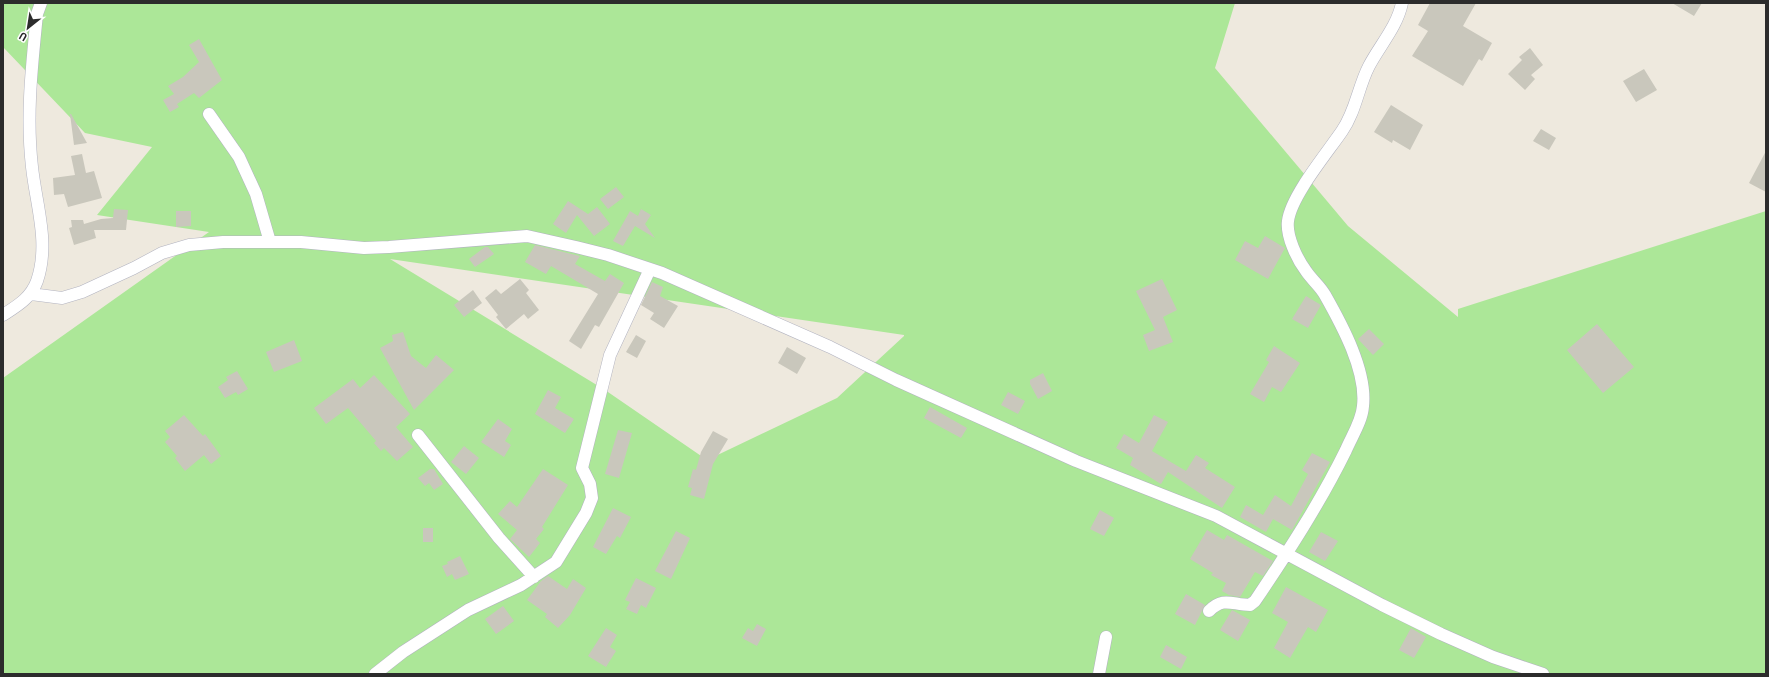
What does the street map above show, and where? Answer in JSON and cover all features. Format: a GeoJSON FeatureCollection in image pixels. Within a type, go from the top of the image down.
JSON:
{"type":"FeatureCollection","features":[{"type":"Feature","properties":{"kind":"street"},"geometry":{"type":"LineString","coordinates":[[3,315],[30,294],[37,281],[42,252],[41,222],[32,167],[30,96],[37,14],[41,3]]}},
{"type":"Feature","properties":{"kind":"street"},"geometry":{"type":"LineString","coordinates":[[1209,611],[1217,603],[1224,602],[1250,605],[1255,601],[1288,552],[1326,488],[1361,416],[1363,397],[1360,373],[1353,353],[1335,314],[1321,290],[1306,271],[1297,255],[1291,238],[1288,222],[1296,200],[1349,118],[1369,66],[1394,26],[1402,3]]}},
{"type":"Feature","properties":{"kind":"street"},"geometry":{"type":"LineString","coordinates":[[209,114],[239,157],[256,194],[270,242]]}},
{"type":"Feature","properties":{"kind":"street"},"geometry":{"type":"LineString","coordinates":[[30,294],[62,298],[82,292],[128,271],[162,253],[189,245],[223,242],[301,242],[364,248],[389,248],[527,236],[608,255],[650,269],[830,347],[896,380],[1076,461],[1216,516],[1288,552],[1382,605],[1441,634],[1493,657],[1543,674]]}},
{"type":"Feature","properties":{"kind":"street"},"geometry":{"type":"LineString","coordinates":[[375,674],[403,652],[468,610],[515,588],[556,562],[586,513],[592,498],[590,484],[582,468],[592,432],[604,373],[610,355],[650,269]]}},
{"type":"Feature","properties":{"kind":"street"},"geometry":{"type":"LineString","coordinates":[[418,435],[499,538],[534,577]]}},
{"type":"Feature","properties":{"kind":"street"},"geometry":{"type":"LineString","coordinates":[[1099,674],[1106,637]]}},
{"type":"Feature","properties":{"kind":"green space"},"geometry":{"type":"Polygon","coordinates":[[[3,3],[1235,3],[1215,68],[1348,226],[1458,317],[1458,309],[1766,211],[1766,674],[3,674],[3,378],[209,232],[97,215],[152,147],[85,133],[3,47],[3,3]],[[390,259],[605,390],[707,460],[837,398],[904,335],[390,259]]]}},
{"type":"Feature","properties":{"kind":"building"},"geometry":{"type":"Polygon","coordinates":[[[1430,3],[1476,3],[1463,26],[1492,43],[1482,61],[1479,59],[1463,86],[1412,56],[1428,31],[1418,25],[1430,3]]]}},
{"type":"Feature","properties":{"kind":"building"},"geometry":{"type":"Polygon","coordinates":[[[1672,3],[1702,3],[1694,16],[1672,3]]]}},
{"type":"Feature","properties":{"kind":"building"},"geometry":{"type":"Polygon","coordinates":[[[199,39],[222,80],[199,98],[194,93],[177,104],[179,107],[170,112],[163,100],[174,94],[168,86],[183,77],[199,62],[189,45],[199,39]]]}},
{"type":"Feature","properties":{"kind":"building"},"geometry":{"type":"Polygon","coordinates":[[[1530,48],[1543,65],[1531,75],[1535,79],[1525,90],[1508,74],[1522,60],[1519,57],[1530,48]]]}},
{"type":"Feature","properties":{"kind":"building"},"geometry":{"type":"Polygon","coordinates":[[[1644,69],[1657,90],[1636,102],[1623,81],[1644,69]]]}},
{"type":"Feature","properties":{"kind":"building"},"geometry":{"type":"Polygon","coordinates":[[[1391,105],[1423,125],[1410,150],[1393,140],[1392,143],[1374,132],[1391,105]]]}},
{"type":"Feature","properties":{"kind":"building"},"geometry":{"type":"Polygon","coordinates":[[[71,114],[87,143],[74,145],[71,114]]]}},
{"type":"Feature","properties":{"kind":"building"},"geometry":{"type":"Polygon","coordinates":[[[1541,129],[1556,138],[1549,150],[1533,141],[1541,129]]]}},
{"type":"Feature","properties":{"kind":"building"},"geometry":{"type":"Polygon","coordinates":[[[1766,151],[1766,192],[1749,183],[1766,151]]]}},
{"type":"Feature","properties":{"kind":"building"},"geometry":{"type":"Polygon","coordinates":[[[82,154],[86,173],[94,171],[102,198],[68,207],[64,194],[54,195],[53,178],[75,175],[71,156],[82,154]]]}},
{"type":"Feature","properties":{"kind":"building"},"geometry":{"type":"Polygon","coordinates":[[[616,187],[624,197],[608,209],[600,199],[616,187]]]}},
{"type":"Feature","properties":{"kind":"building"},"geometry":{"type":"Polygon","coordinates":[[[568,201],[588,214],[597,207],[610,224],[594,236],[577,215],[566,233],[553,224],[568,201]]]}},
{"type":"Feature","properties":{"kind":"building"},"geometry":{"type":"Polygon","coordinates":[[[114,209],[128,210],[126,230],[94,230],[96,238],[74,245],[69,228],[72,227],[71,220],[83,220],[84,224],[101,219],[113,218],[114,209]]]}},
{"type":"Feature","properties":{"kind":"building"},"geometry":{"type":"Polygon","coordinates":[[[641,209],[651,215],[645,224],[655,238],[635,226],[623,246],[613,241],[630,211],[638,216],[641,209]]]}},
{"type":"Feature","properties":{"kind":"building"},"geometry":{"type":"Polygon","coordinates":[[[176,211],[191,211],[191,226],[176,227],[176,211]]]}},
{"type":"Feature","properties":{"kind":"building"},"geometry":{"type":"Polygon","coordinates":[[[1265,236],[1285,248],[1268,279],[1235,260],[1245,241],[1258,248],[1265,236]]]}},
{"type":"Feature","properties":{"kind":"building"},"geometry":{"type":"Polygon","coordinates":[[[535,245],[580,256],[575,264],[605,281],[610,274],[624,283],[599,327],[595,325],[581,349],[569,341],[598,294],[551,266],[546,274],[525,262],[535,245]]]}},
{"type":"Feature","properties":{"kind":"building"},"geometry":{"type":"Polygon","coordinates":[[[485,247],[488,247],[494,254],[475,267],[469,259],[485,247]]]}},
{"type":"Feature","properties":{"kind":"building"},"geometry":{"type":"Polygon","coordinates":[[[520,279],[529,290],[526,293],[539,310],[528,319],[524,314],[506,329],[496,317],[498,315],[485,298],[496,289],[501,294],[520,279]]]}},
{"type":"Feature","properties":{"kind":"building"},"geometry":{"type":"Polygon","coordinates":[[[1162,279],[1177,310],[1163,317],[1173,342],[1149,351],[1143,335],[1155,330],[1136,291],[1162,279]]]}},
{"type":"Feature","properties":{"kind":"building"},"geometry":{"type":"Polygon","coordinates":[[[652,282],[663,287],[660,296],[678,306],[664,328],[650,319],[654,313],[641,305],[652,282]]]}},
{"type":"Feature","properties":{"kind":"building"},"geometry":{"type":"Polygon","coordinates":[[[473,290],[482,303],[464,317],[454,305],[473,290]]]}},
{"type":"Feature","properties":{"kind":"building"},"geometry":{"type":"Polygon","coordinates":[[[1306,296],[1321,305],[1308,328],[1292,319],[1306,296]]]}},
{"type":"Feature","properties":{"kind":"building"},"geometry":{"type":"Polygon","coordinates":[[[1597,324],[1634,367],[1603,393],[1567,350],[1597,324]]]}},
{"type":"Feature","properties":{"kind":"building"},"geometry":{"type":"Polygon","coordinates":[[[1369,329],[1384,344],[1373,355],[1358,339],[1369,329]]]}},
{"type":"Feature","properties":{"kind":"building"},"geometry":{"type":"Polygon","coordinates":[[[403,332],[411,356],[426,368],[436,355],[454,370],[414,410],[380,348],[393,341],[392,335],[403,332]]]}},
{"type":"Feature","properties":{"kind":"building"},"geometry":{"type":"Polygon","coordinates":[[[636,335],[646,341],[637,358],[626,352],[636,335]]]}},
{"type":"Feature","properties":{"kind":"building"},"geometry":{"type":"Polygon","coordinates":[[[294,340],[302,361],[274,372],[266,352],[294,340]]]}},
{"type":"Feature","properties":{"kind":"building"},"geometry":{"type":"Polygon","coordinates":[[[1274,346],[1300,363],[1281,392],[1272,387],[1264,402],[1250,394],[1269,362],[1266,360],[1274,346]]]}},
{"type":"Feature","properties":{"kind":"building"},"geometry":{"type":"Polygon","coordinates":[[[787,347],[806,358],[797,374],[778,363],[787,347]]]}},
{"type":"Feature","properties":{"kind":"building"},"geometry":{"type":"Polygon","coordinates":[[[237,371],[248,389],[238,395],[236,392],[225,398],[218,387],[228,380],[226,377],[237,371]]]}},
{"type":"Feature","properties":{"kind":"building"},"geometry":{"type":"Polygon","coordinates":[[[1043,373],[1052,391],[1038,399],[1030,384],[1030,380],[1043,373]]]}},
{"type":"Feature","properties":{"kind":"building"},"geometry":{"type":"Polygon","coordinates":[[[374,375],[410,414],[396,427],[413,447],[397,461],[384,448],[381,451],[374,443],[376,441],[348,408],[326,424],[314,408],[353,379],[360,388],[374,375]]]}},
{"type":"Feature","properties":{"kind":"building"},"geometry":{"type":"Polygon","coordinates":[[[548,390],[561,397],[555,408],[574,419],[565,433],[535,414],[548,390]]]}},
{"type":"Feature","properties":{"kind":"building"},"geometry":{"type":"Polygon","coordinates":[[[1008,392],[1025,401],[1018,414],[1001,405],[1008,392]]]}},
{"type":"Feature","properties":{"kind":"building"},"geometry":{"type":"Polygon","coordinates":[[[930,407],[967,428],[961,438],[924,418],[930,407]]]}},
{"type":"Feature","properties":{"kind":"building"},"geometry":{"type":"Polygon","coordinates":[[[184,415],[203,436],[205,434],[221,456],[211,464],[204,455],[185,471],[175,458],[177,456],[165,442],[170,437],[165,431],[184,415]]]}},
{"type":"Feature","properties":{"kind":"building"},"geometry":{"type":"Polygon","coordinates":[[[1154,415],[1168,422],[1152,451],[1186,471],[1196,455],[1209,463],[1205,468],[1235,487],[1222,508],[1168,472],[1161,484],[1130,465],[1133,458],[1116,448],[1124,434],[1139,443],[1154,415]]]}},
{"type":"Feature","properties":{"kind":"building"},"geometry":{"type":"Polygon","coordinates":[[[498,419],[512,429],[505,441],[511,445],[504,457],[481,442],[498,419]]]}},
{"type":"Feature","properties":{"kind":"building"},"geometry":{"type":"Polygon","coordinates":[[[618,430],[632,433],[619,478],[605,474],[618,430]]]}},
{"type":"Feature","properties":{"kind":"building"},"geometry":{"type":"Polygon","coordinates":[[[713,431],[728,439],[713,464],[704,499],[690,495],[692,488],[688,487],[693,469],[696,470],[701,452],[713,431]]]}},
{"type":"Feature","properties":{"kind":"building"},"geometry":{"type":"Polygon","coordinates":[[[464,446],[479,458],[466,474],[451,462],[464,446]]]}},
{"type":"Feature","properties":{"kind":"building"},"geometry":{"type":"Polygon","coordinates":[[[1312,453],[1330,462],[1292,530],[1273,519],[1266,532],[1240,517],[1246,505],[1263,515],[1275,495],[1291,506],[1308,474],[1302,470],[1312,453]]]}},
{"type":"Feature","properties":{"kind":"building"},"geometry":{"type":"Polygon","coordinates":[[[430,469],[434,469],[443,484],[434,490],[429,483],[425,486],[418,478],[430,469]]]}},
{"type":"Feature","properties":{"kind":"building"},"geometry":{"type":"Polygon","coordinates":[[[543,469],[568,485],[542,527],[544,529],[536,539],[540,543],[529,557],[510,539],[517,530],[498,514],[510,501],[517,507],[543,469]]]}},
{"type":"Feature","properties":{"kind":"building"},"geometry":{"type":"Polygon","coordinates":[[[613,508],[631,517],[620,538],[617,536],[606,554],[593,547],[613,508]]]}},
{"type":"Feature","properties":{"kind":"building"},"geometry":{"type":"Polygon","coordinates":[[[1100,510],[1114,518],[1104,536],[1090,529],[1100,510]]]}},
{"type":"Feature","properties":{"kind":"building"},"geometry":{"type":"Polygon","coordinates":[[[423,528],[433,528],[433,542],[423,542],[423,528]]]}},
{"type":"Feature","properties":{"kind":"building"},"geometry":{"type":"Polygon","coordinates":[[[1207,530],[1224,540],[1227,535],[1273,561],[1263,576],[1255,572],[1240,597],[1229,595],[1222,591],[1226,583],[1211,575],[1213,573],[1190,559],[1207,530]]]}},
{"type":"Feature","properties":{"kind":"building"},"geometry":{"type":"Polygon","coordinates":[[[676,531],[690,538],[671,579],[655,571],[676,531]]]}},
{"type":"Feature","properties":{"kind":"building"},"geometry":{"type":"Polygon","coordinates":[[[1321,532],[1338,541],[1325,561],[1309,552],[1321,532]]]}},
{"type":"Feature","properties":{"kind":"building"},"geometry":{"type":"Polygon","coordinates":[[[460,556],[469,574],[455,580],[452,574],[447,577],[442,566],[460,556]]]}},
{"type":"Feature","properties":{"kind":"building"},"geometry":{"type":"Polygon","coordinates":[[[548,576],[567,589],[573,579],[586,588],[570,615],[558,628],[545,617],[547,614],[527,600],[541,581],[548,576]]]}},
{"type":"Feature","properties":{"kind":"building"},"geometry":{"type":"Polygon","coordinates":[[[636,578],[656,588],[646,608],[641,605],[637,614],[626,609],[630,602],[625,600],[636,578]]]}},
{"type":"Feature","properties":{"kind":"building"},"geometry":{"type":"Polygon","coordinates":[[[1286,587],[1328,610],[1316,632],[1308,627],[1290,658],[1274,648],[1288,622],[1272,613],[1286,587]]]}},
{"type":"Feature","properties":{"kind":"building"},"geometry":{"type":"Polygon","coordinates":[[[1186,594],[1205,605],[1195,625],[1175,614],[1186,594]]]}},
{"type":"Feature","properties":{"kind":"building"},"geometry":{"type":"Polygon","coordinates":[[[503,606],[514,621],[496,634],[485,619],[503,606]]]}},
{"type":"Feature","properties":{"kind":"building"},"geometry":{"type":"Polygon","coordinates":[[[1232,610],[1250,620],[1238,641],[1220,630],[1232,610]]]}},
{"type":"Feature","properties":{"kind":"building"},"geometry":{"type":"Polygon","coordinates":[[[757,624],[766,629],[757,646],[742,638],[748,628],[753,631],[757,624]]]}},
{"type":"Feature","properties":{"kind":"building"},"geometry":{"type":"Polygon","coordinates":[[[606,628],[617,635],[610,647],[616,651],[606,667],[588,656],[606,628]]]}},
{"type":"Feature","properties":{"kind":"building"},"geometry":{"type":"Polygon","coordinates":[[[1411,628],[1426,637],[1414,658],[1399,650],[1411,628]]]}},
{"type":"Feature","properties":{"kind":"building"},"geometry":{"type":"Polygon","coordinates":[[[1166,645],[1187,657],[1181,669],[1160,657],[1166,645]]]}}]}
